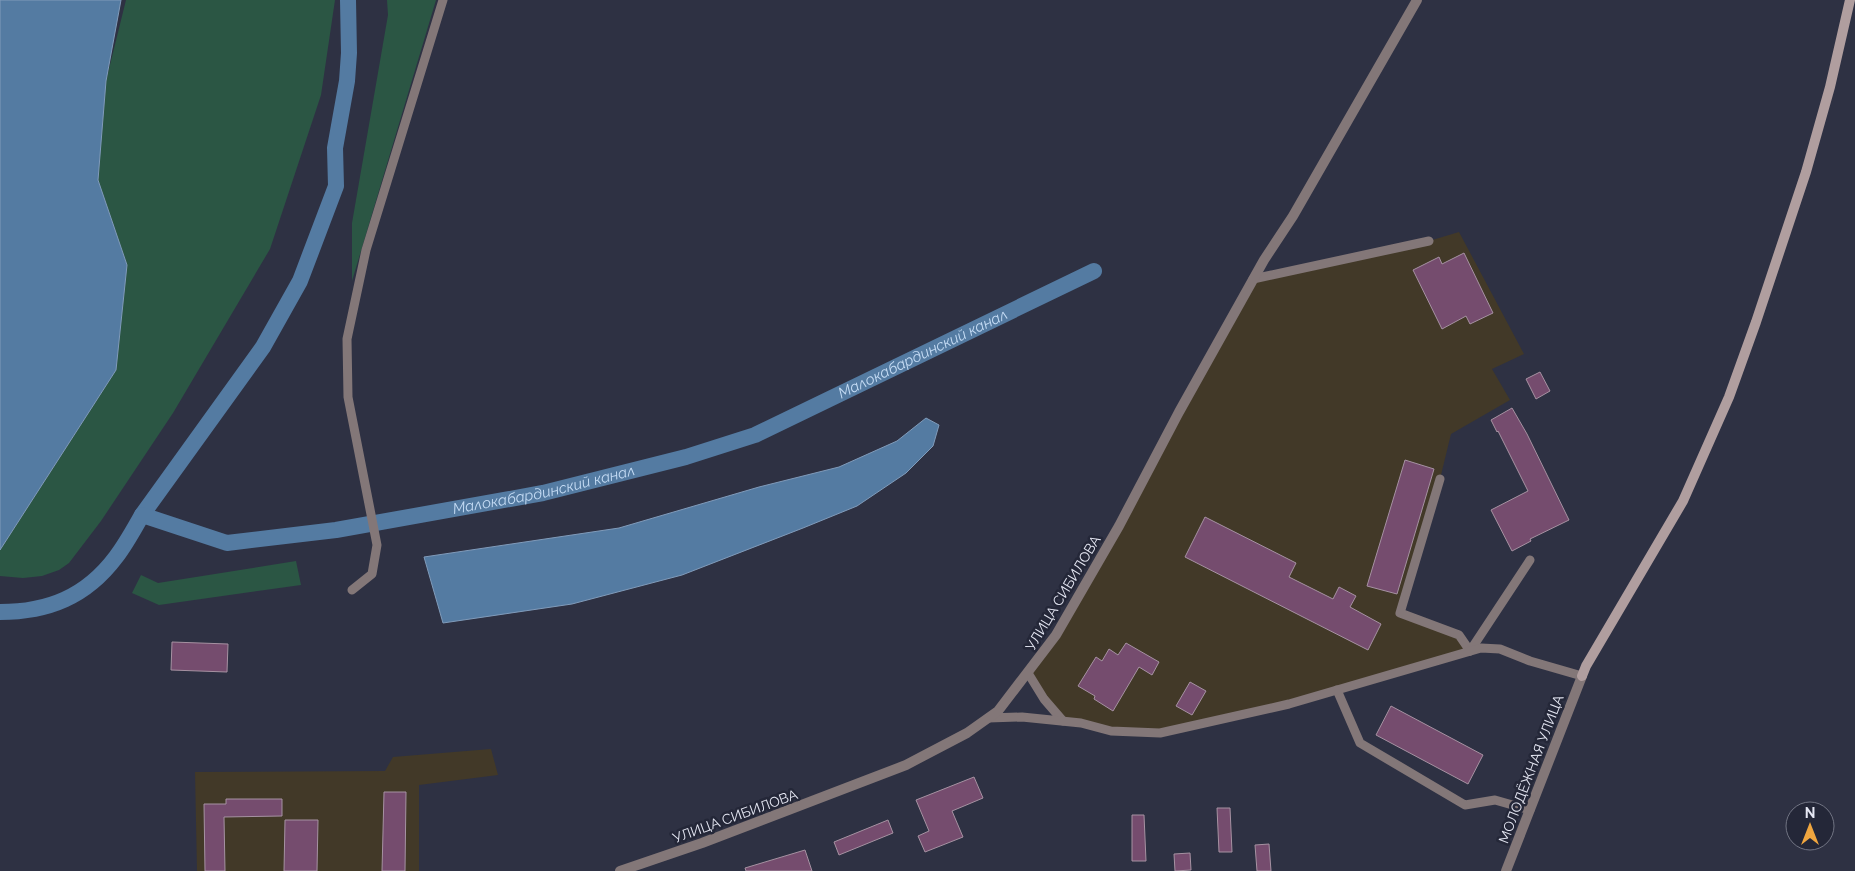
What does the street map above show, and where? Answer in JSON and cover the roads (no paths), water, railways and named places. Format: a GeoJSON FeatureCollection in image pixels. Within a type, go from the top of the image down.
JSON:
{"type":"FeatureCollection","features":[{"type":"Feature","properties":{"kind":"street","name":"УЛИЦА СИБИЛОВА"},"geometry":{"type":"LineString","coordinates":[[620,871],[702,844],[906,765],[967,733],[998,711],[1056,636],[1119,526],[1252,279],[1294,216],[1417,0]]}},
{"type":"Feature","properties":{"kind":"street"},"geometry":{"type":"LineString","coordinates":[[1582,676],[1586,666],[1683,501],[1729,397],[1806,172],[1830,87],[1850,0]]}},
{"type":"Feature","properties":{"kind":"street","name":"МОЛОДЁЖНАЯ УЛИЦА"},"geometry":{"type":"LineString","coordinates":[[1506,871],[1582,676]]}},
{"type":"Feature","properties":{"kind":"lane"},"geometry":{"type":"LineString","coordinates":[[352,590],[372,574],[377,545],[348,397],[347,339],[366,250],[444,0]]}},
{"type":"Feature","properties":{"kind":"lane"},"geometry":{"type":"LineString","coordinates":[[1252,279],[1429,241]]}},
{"type":"Feature","properties":{"kind":"lane"},"geometry":{"type":"LineString","coordinates":[[1440,479],[1400,613],[1459,635],[1470,651]]}},
{"type":"Feature","properties":{"kind":"lane"},"geometry":{"type":"LineString","coordinates":[[1470,651],[1530,560]]}},
{"type":"Feature","properties":{"kind":"lane"},"geometry":{"type":"LineString","coordinates":[[988,718],[1022,717],[1081,723],[1111,731],[1160,733],[1289,704],[1481,648],[1500,650],[1582,676]]}},
{"type":"Feature","properties":{"kind":"lane"},"geometry":{"type":"LineString","coordinates":[[1028,673],[1044,699],[1063,721]]}},
{"type":"Feature","properties":{"kind":"lane"},"geometry":{"type":"LineString","coordinates":[[1337,690],[1360,743],[1465,805],[1495,800],[1530,810]]}},
{"type":"Feature","properties":{"kind":"water"},"geometry":{"type":"Polygon","coordinates":[[[0,0],[121,0],[106,81],[98,180],[127,265],[116,370],[0,550],[0,0]]]}},
{"type":"Feature","properties":{"kind":"water"},"geometry":{"type":"Polygon","coordinates":[[[926,418],[939,425],[933,446],[906,473],[857,506],[682,575],[572,604],[443,623],[424,557],[619,528],[759,487],[839,467],[897,441],[926,418]]]}},
{"type":"Feature","properties":{"kind":"waterway"},"geometry":{"type":"LineString","coordinates":[[142,515],[263,347],[300,281],[336,186],[335,148],[347,81],[349,53],[348,0]]}},
{"type":"Feature","properties":{"kind":"waterway","name":"Малокабардинский канал"},"geometry":{"type":"LineString","coordinates":[[0,612],[34,609],[50,605],[65,600],[79,592],[104,571],[116,557],[142,515],[227,543],[336,530],[543,493],[686,457],[755,435],[1094,271]]}}]}
